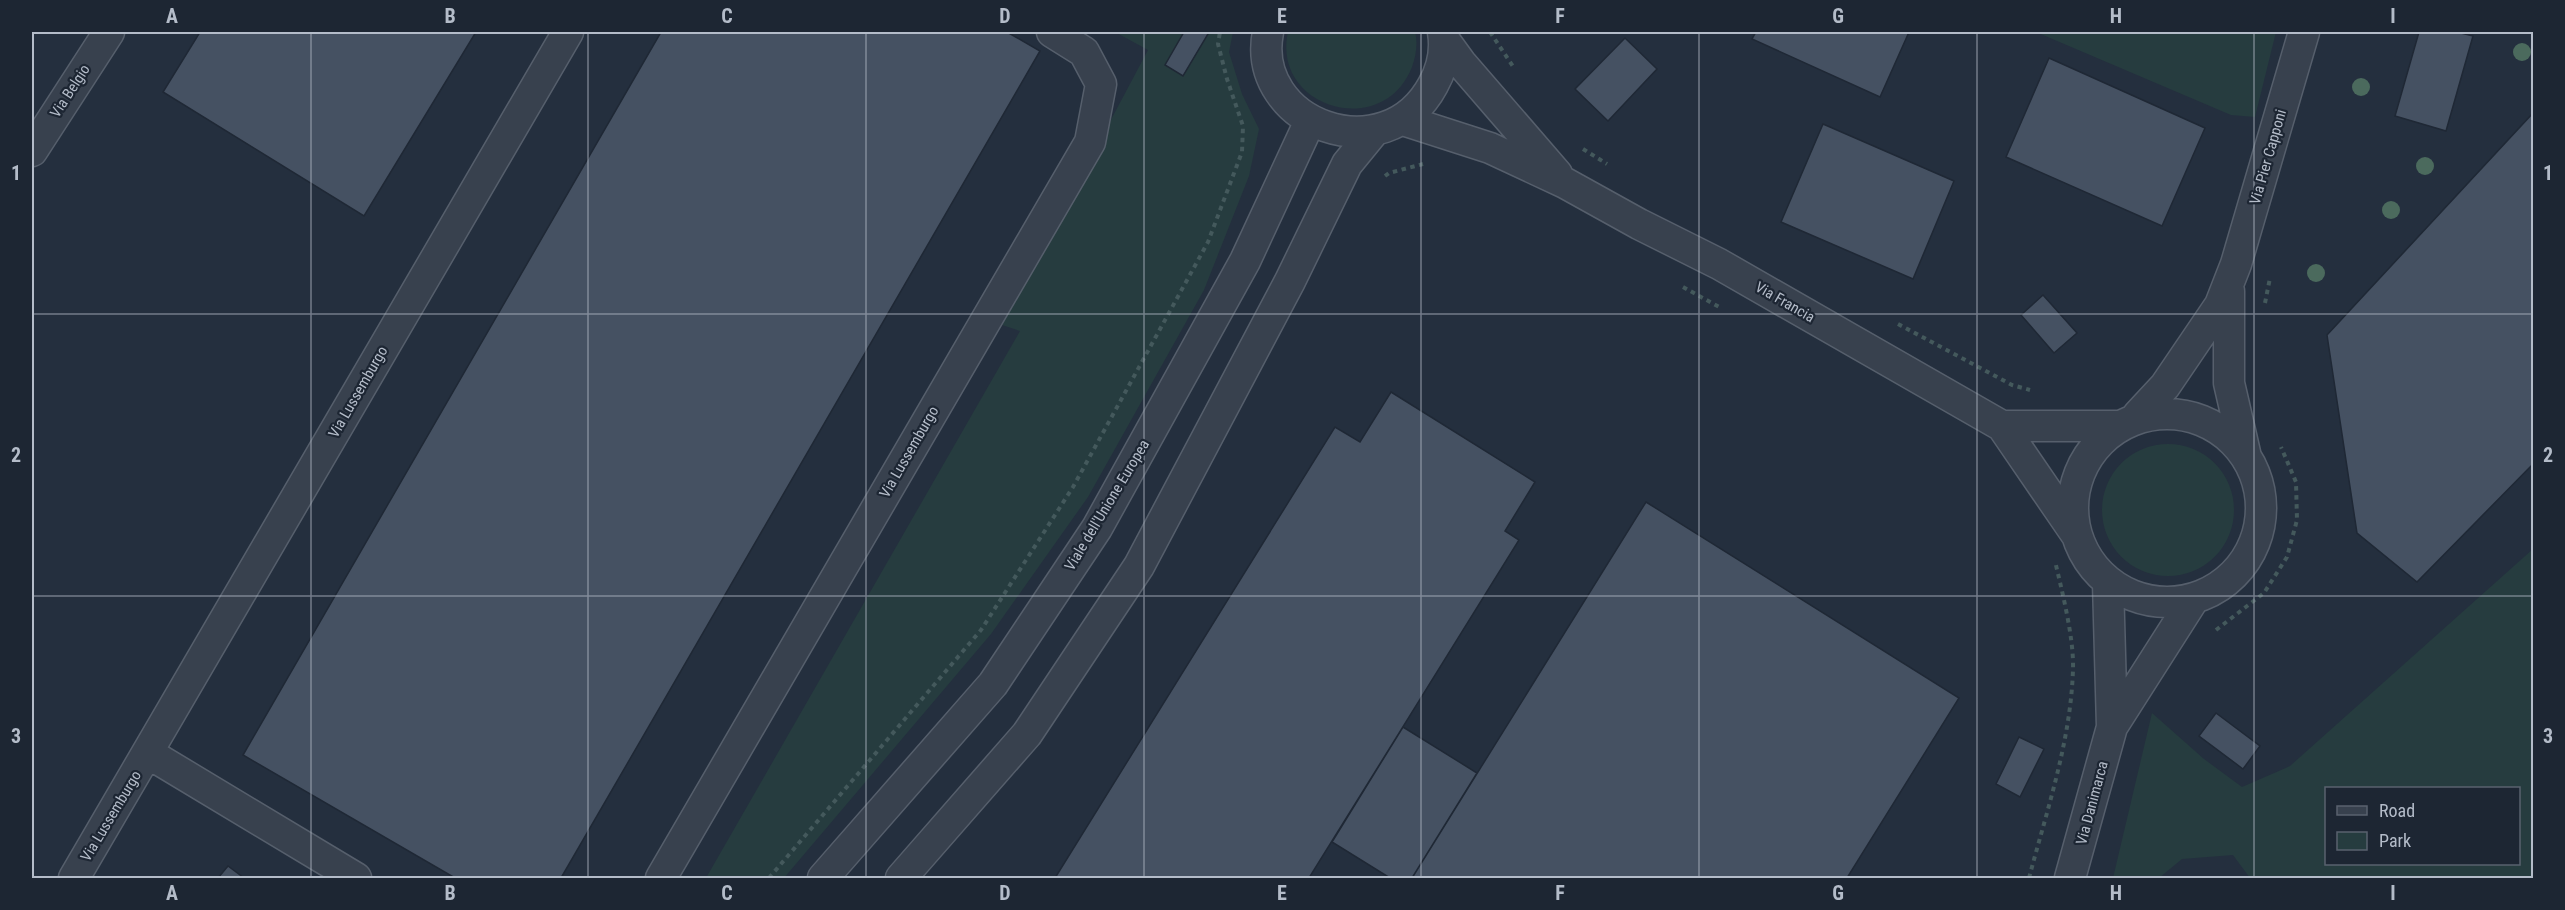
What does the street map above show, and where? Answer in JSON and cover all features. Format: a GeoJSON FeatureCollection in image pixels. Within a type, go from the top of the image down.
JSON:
{"type":"FeatureCollection","features":[{"type":"Feature","properties":{"kind":"street","name":"Via Belgio"},"geometry":{"type":"LineString","coordinates":[[32,151],[109,32]]}},
{"type":"Feature","properties":{"kind":"street","name":"Via Lussemburgo"},"geometry":{"type":"LineString","coordinates":[[74,879],[568,32]]}},
{"type":"Feature","properties":{"kind":"street","name":"Via Lussemburgo"},"geometry":{"type":"LineString","coordinates":[[661,879],[1090,141],[1101,84],[1084,52],[1052,32]]}},
{"type":"Feature","properties":{"kind":"street"},"geometry":{"type":"LineString","coordinates":[[1268,32],[1266,43],[1270,74],[1286,101],[1310,121],[1341,132],[1374,131],[1403,120],[1426,99],[1440,72],[1444,36]]}},
{"type":"Feature","properties":{"kind":"street","name":"Via Pier Capponi"},"geometry":{"type":"LineString","coordinates":[[2229,282],[2229,383],[2247,458],[2258,485],[2261,514],[2255,543],[2240,568],[2219,588],[2193,600],[2163,603],[2134,597],[2108,583],[2089,561],[2076,534],[2072,514],[2077,479],[2094,448],[2129,421],[2165,386],[2220,304],[2229,282],[2304,32]]}},
{"type":"Feature","properties":{"kind":"street","name":"Via Francia"},"geometry":{"type":"LineString","coordinates":[[1444,36],[1461,63],[1565,183]]}},
{"type":"Feature","properties":{"kind":"street","name":"Via Francia"},"geometry":{"type":"LineString","coordinates":[[1403,120],[1491,148],[1565,183],[1639,224],[1719,264],[2002,426],[2076,534]]}},
{"type":"Feature","properties":{"kind":"street","name":"Viale dell'Unione Europea"},"geometry":{"type":"LineString","coordinates":[[823,879],[993,684],[1097,528],[1245,261],[1310,121]]}},
{"type":"Feature","properties":{"kind":"street"},"geometry":{"type":"LineString","coordinates":[[901,879],[1026,735],[1139,566],[1290,281],[1347,164],[1374,131]]}},
{"type":"Feature","properties":{"kind":"street","name":"Via Pier Capponi"},"geometry":{"type":"LineString","coordinates":[[2129,421],[2172,414],[2201,420],[2227,435],[2247,458]]}},
{"type":"Feature","properties":{"kind":"street","name":"Via Francia"},"geometry":{"type":"LineString","coordinates":[[2002,426],[2129,421]]}},
{"type":"Feature","properties":{"kind":"street","name":"Via Danimarca"},"geometry":{"type":"LineString","coordinates":[[2070,879],[2112,727],[2108,583]]}},
{"type":"Feature","properties":{"kind":"street","name":"Via Danimarca"},"geometry":{"type":"LineString","coordinates":[[2112,727],[2193,600]]}},
{"type":"Feature","properties":{"kind":"street","name":"Via Lussemburgo"},"geometry":{"type":"LineString","coordinates":[[148,753],[356,879]]}},
{"type":"Feature","properties":{"kind":"path"},"geometry":{"type":"LineString","coordinates":[[769,879],[981,630],[1073,488],[1208,242],[1242,152],[1243,126],[1218,44],[1220,32]]}},
{"type":"Feature","properties":{"kind":"path"},"geometry":{"type":"LineString","coordinates":[[1490,32],[1516,71]]}},
{"type":"Feature","properties":{"kind":"path"},"geometry":{"type":"LineString","coordinates":[[1575,141],[1610,166]]}},
{"type":"Feature","properties":{"kind":"path"},"geometry":{"type":"LineString","coordinates":[[1382,178],[1389,173],[1424,164],[1433,165]]}},
{"type":"Feature","properties":{"kind":"path"},"geometry":{"type":"LineString","coordinates":[[1673,282],[1725,310]]}},
{"type":"Feature","properties":{"kind":"path"},"geometry":{"type":"LineString","coordinates":[[1897,323],[2012,385],[2040,393]]}},
{"type":"Feature","properties":{"kind":"path"},"geometry":{"type":"LineString","coordinates":[[2029,879],[2057,775],[2068,716],[2073,667],[2064,600],[2054,557]]}},
{"type":"Feature","properties":{"kind":"green space"},"geometry":{"type":"Polygon","coordinates":[[[1115,32],[1233,32],[1229,52],[1242,94],[1259,129],[1249,176],[1204,290],[1088,497],[991,634],[784,878],[706,878],[1020,331],[1002,325],[1148,50],[1115,32]]]}},
{"type":"Feature","properties":{"kind":"green space"},"geometry":{"type":"Polygon","coordinates":[[[1288,32],[1415,32],[1415,54],[1412,67],[1398,90],[1378,103],[1356,108],[1333,106],[1312,96],[1296,80],[1287,58],[1288,32]]]}},
{"type":"Feature","properties":{"kind":"green space"},"geometry":{"type":"Polygon","coordinates":[[[2036,32],[2276,32],[2255,117],[2231,115],[2036,32]]]}},
{"type":"Feature","properties":{"kind":"green space"},"geometry":{"type":"Polygon","coordinates":[[[2168,444],[2193,449],[2215,463],[2229,485],[2234,510],[2229,535],[2215,557],[2193,571],[2168,576],[2143,571],[2121,557],[2107,535],[2102,510],[2107,485],[2121,463],[2143,449],[2168,444]]]}},
{"type":"Feature","properties":{"kind":"green space"},"geometry":{"type":"Polygon","coordinates":[[[2533,549],[2533,878],[2250,878],[2233,855],[2182,859],[2159,878],[2113,878],[2152,713],[2204,759],[2242,787],[2290,766],[2533,549]]]}},
{"type":"Feature","properties":{"kind":"building"},"geometry":{"type":"Polygon","coordinates":[[[200,32],[476,32],[364,216],[163,92],[200,32]]]}},
{"type":"Feature","properties":{"kind":"building"},"geometry":{"type":"Polygon","coordinates":[[[661,32],[1007,32],[1040,51],[561,878],[455,878],[243,755],[661,32]]]}},
{"type":"Feature","properties":{"kind":"building"},"geometry":{"type":"Polygon","coordinates":[[[1184,32],[1208,34],[1183,76],[1165,65],[1184,32]]]}},
{"type":"Feature","properties":{"kind":"building"},"geometry":{"type":"Polygon","coordinates":[[[1756,32],[1909,32],[1880,97],[1752,39],[1756,32]]]}},
{"type":"Feature","properties":{"kind":"building"},"geometry":{"type":"Polygon","coordinates":[[[2419,32],[2457,32],[2473,36],[2446,131],[2395,116],[2419,32]]]}},
{"type":"Feature","properties":{"kind":"building"},"geometry":{"type":"Polygon","coordinates":[[[1625,38],[1657,69],[1608,121],[1575,89],[1625,38]]]}},
{"type":"Feature","properties":{"kind":"building"},"geometry":{"type":"Polygon","coordinates":[[[2049,58],[2205,128],[2162,226],[2006,157],[2049,58]]]}},
{"type":"Feature","properties":{"kind":"building"},"geometry":{"type":"Polygon","coordinates":[[[2534,112],[2534,463],[2417,582],[2357,533],[2327,335],[2534,112]]]}},
{"type":"Feature","properties":{"kind":"building"},"geometry":{"type":"Polygon","coordinates":[[[1823,124],[1954,181],[1913,279],[1781,222],[1823,124]]]}},
{"type":"Feature","properties":{"kind":"building"},"geometry":{"type":"Polygon","coordinates":[[[2043,295],[2077,333],[2054,353],[2021,315],[2043,295]]]}},
{"type":"Feature","properties":{"kind":"building"},"geometry":{"type":"Polygon","coordinates":[[[1391,392],[1535,482],[1505,531],[1519,540],[1309,878],[1055,878],[1335,427],[1360,442],[1391,392]]]}},
{"type":"Feature","properties":{"kind":"building"},"geometry":{"type":"Polygon","coordinates":[[[1646,502],[1959,698],[1847,878],[1412,878],[1646,502]]]}},
{"type":"Feature","properties":{"kind":"building"},"geometry":{"type":"Polygon","coordinates":[[[2216,713],[2260,746],[2243,769],[2199,736],[2216,713]]]}},
{"type":"Feature","properties":{"kind":"building"},"geometry":{"type":"Polygon","coordinates":[[[1403,727],[1477,773],[1412,878],[1390,878],[1332,842],[1403,727]]]}},
{"type":"Feature","properties":{"kind":"building"},"geometry":{"type":"Polygon","coordinates":[[[2019,737],[2044,749],[2020,797],[1996,784],[2019,737]]]}},
{"type":"Feature","properties":{"kind":"building"},"geometry":{"type":"Polygon","coordinates":[[[228,866],[244,878],[218,878],[228,866]]]}}]}
